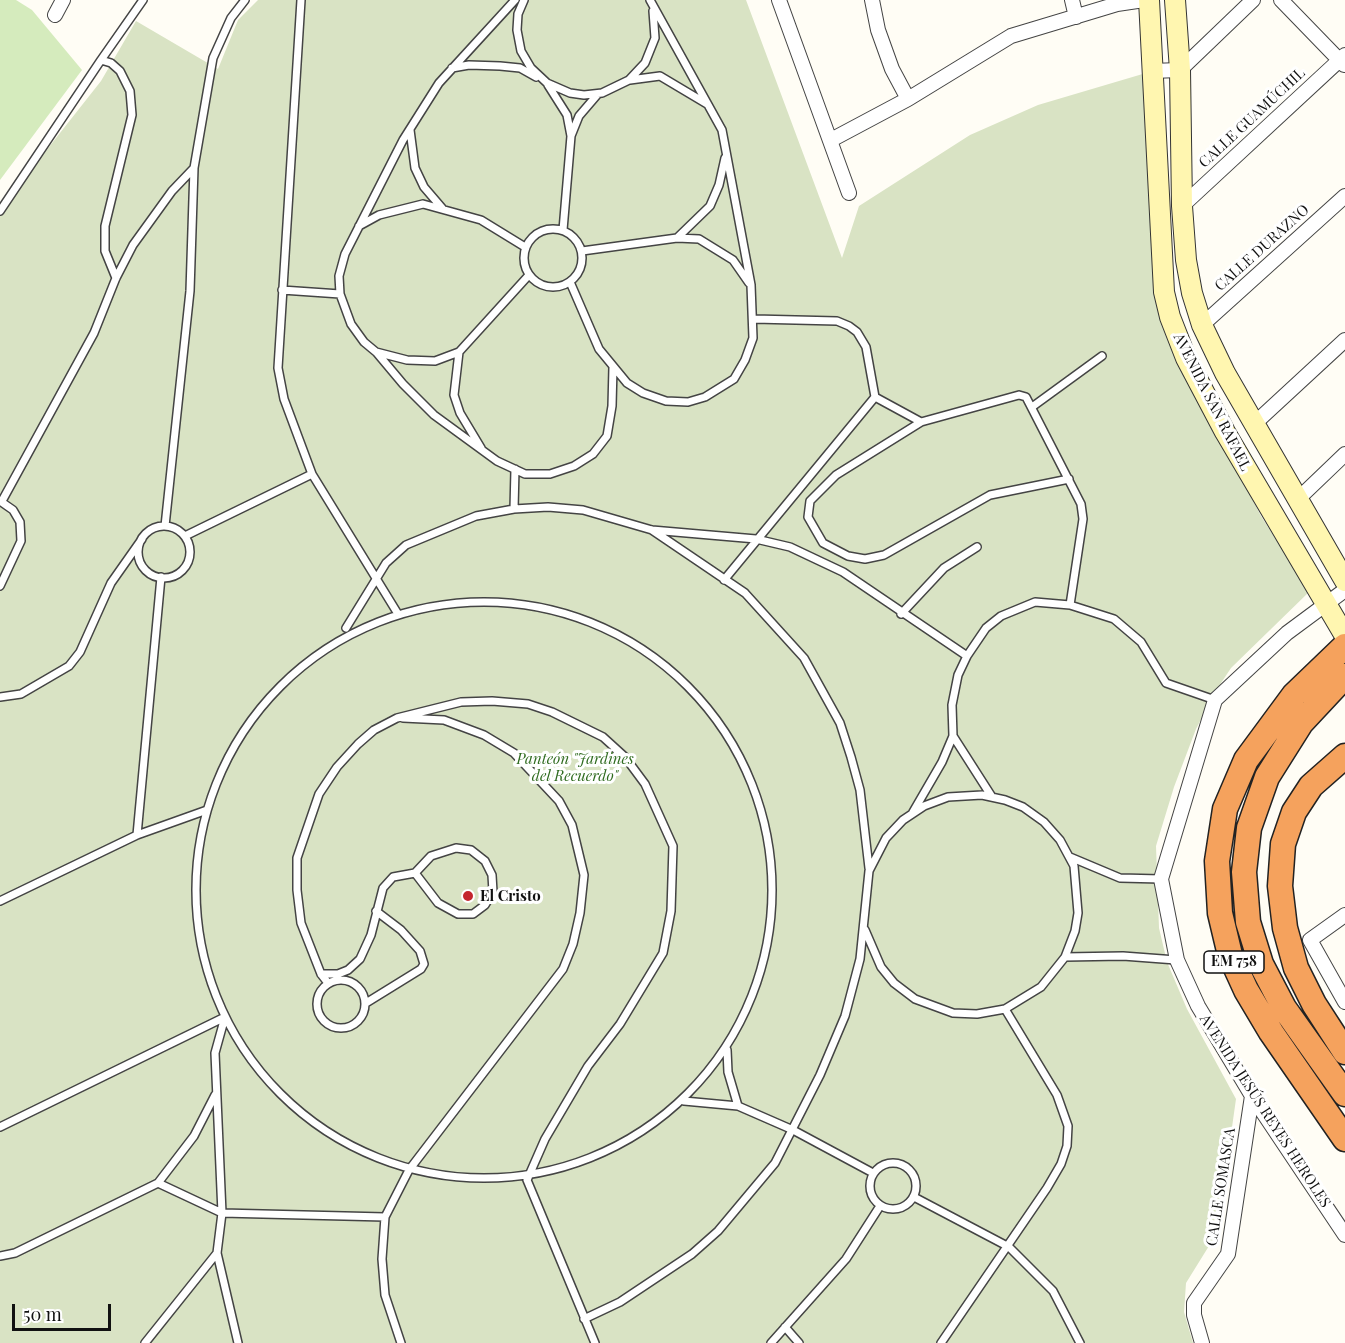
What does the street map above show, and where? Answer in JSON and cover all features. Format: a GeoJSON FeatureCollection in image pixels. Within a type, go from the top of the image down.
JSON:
{"type":"FeatureCollection","features":[{"type":"Feature","properties":{"kind":"highway","name":"EM 758"},"geometry":{"type":"LineString","coordinates":[[1345,646],[1294,695],[1246,760],[1225,809],[1217,861],[1220,913],[1230,955],[1246,990],[1271,1032],[1345,1139]]}},
{"type":"Feature","properties":{"kind":"highway","name":"EM 758"},"geometry":{"type":"LineString","coordinates":[[1345,676],[1301,723],[1267,777],[1249,828],[1244,872],[1248,922],[1261,964],[1284,1008],[1345,1094]]}},
{"type":"Feature","properties":{"kind":"highway"},"geometry":{"type":"LineString","coordinates":[[1345,756],[1311,786],[1294,812],[1283,844],[1280,886],[1285,928],[1296,968],[1314,1004],[1345,1052]]}},
{"type":"Feature","properties":{"kind":"main road","name":"AVENIDA SAN RAFAEL"},"geometry":{"type":"LineString","coordinates":[[1146,0],[1164,292],[1170,317],[1186,358],[1225,432],[1345,636]]}},
{"type":"Feature","properties":{"kind":"main road","name":"AVENIDA SAN RAFAEL"},"geometry":{"type":"LineString","coordinates":[[1175,0],[1180,70],[1182,206],[1186,260],[1192,293],[1202,325],[1254,424],[1345,581]]}},
{"type":"Feature","properties":{"kind":"street"},"geometry":{"type":"LineString","coordinates":[[55,15],[63,0]]}},
{"type":"Feature","properties":{"kind":"street"},"geometry":{"type":"LineString","coordinates":[[779,0],[849,193]]}},
{"type":"Feature","properties":{"kind":"street"},"geometry":{"type":"LineString","coordinates":[[872,0],[878,30],[892,69],[908,99]]}},
{"type":"Feature","properties":{"kind":"street"},"geometry":{"type":"LineString","coordinates":[[1072,0],[1076,17]]}},
{"type":"Feature","properties":{"kind":"street"},"geometry":{"type":"LineString","coordinates":[[831,140],[908,99],[1011,36],[1118,4],[1146,0]]}},
{"type":"Feature","properties":{"kind":"street"},"geometry":{"type":"LineString","coordinates":[[1151,71],[1180,70],[1253,0]]}},
{"type":"Feature","properties":{"kind":"street"},"geometry":{"type":"LineString","coordinates":[[1281,0],[1343,60]]}},
{"type":"Feature","properties":{"kind":"street","name":"CALLE GUAMÚCHIL"},"geometry":{"type":"LineString","coordinates":[[1182,206],[1343,60]]}},
{"type":"Feature","properties":{"kind":"street","name":"CALLE DURAZNO"},"geometry":{"type":"LineString","coordinates":[[1202,325],[1345,196]]}},
{"type":"Feature","properties":{"kind":"street"},"geometry":{"type":"LineString","coordinates":[[1254,424],[1345,340]]}},
{"type":"Feature","properties":{"kind":"street"},"geometry":{"type":"LineString","coordinates":[[1297,500],[1345,454]]}},
{"type":"Feature","properties":{"kind":"street"},"geometry":{"type":"LineString","coordinates":[[1215,700],[1287,633],[1325,602],[1345,590]]}},
{"type":"Feature","properties":{"kind":"street","name":"AVENIDA JESÚS REYES HEROLES"},"geometry":{"type":"LineString","coordinates":[[1215,700],[1161,879],[1177,960],[1198,1006],[1251,1096],[1345,1235]]}},
{"type":"Feature","properties":{"kind":"street"},"geometry":{"type":"LineString","coordinates":[[1345,915],[1310,940],[1345,1002]]}},
{"type":"Feature","properties":{"kind":"street","name":"CALLE SOMASCA"},"geometry":{"type":"LineString","coordinates":[[1202,1343],[1194,1315],[1194,1303],[1228,1254],[1251,1096]]}},
{"type":"Feature","properties":{"kind":"lane"},"geometry":{"type":"LineString","coordinates":[[0,211],[142,0]]}},
{"type":"Feature","properties":{"kind":"lane"},"geometry":{"type":"LineString","coordinates":[[165,526],[190,291],[194,168],[213,58],[231,18],[245,0]]}},
{"type":"Feature","properties":{"kind":"lane"},"geometry":{"type":"LineString","coordinates":[[301,0],[282,290],[280,378],[284,399],[312,474],[375,580],[398,614]]}},
{"type":"Feature","properties":{"kind":"lane"},"geometry":{"type":"LineString","coordinates":[[515,0],[439,83],[410,129],[358,227],[342,265],[339,294],[351,324],[364,342],[434,415],[482,450],[525,474],[550,474],[574,466],[593,454],[607,436],[612,406],[612,367]]}},
{"type":"Feature","properties":{"kind":"lane"},"geometry":{"type":"LineString","coordinates":[[524,0],[518,14],[517,30],[521,51],[531,68],[547,83],[567,115],[571,136],[562,230]]}},
{"type":"Feature","properties":{"kind":"lane"},"geometry":{"type":"LineString","coordinates":[[629,80],[645,63],[655,38],[655,18],[651,1]]}},
{"type":"Feature","properties":{"kind":"lane"},"geometry":{"type":"LineString","coordinates":[[570,282],[599,349],[627,383],[643,393],[666,400],[688,402],[705,397],[734,379],[745,360],[753,338],[751,285],[722,130],[651,1]]}},
{"type":"Feature","properties":{"kind":"lane"},"geometry":{"type":"LineString","coordinates":[[101,60],[111,63],[120,71],[130,91],[132,115],[105,226],[105,250],[116,278]]}},
{"type":"Feature","properties":{"kind":"lane"},"geometry":{"type":"LineString","coordinates":[[452,68],[469,65],[520,68],[570,93],[597,95]]}},
{"type":"Feature","properties":{"kind":"lane"},"geometry":{"type":"LineString","coordinates":[[571,136],[579,116],[597,95],[629,80],[660,76],[709,105]]}},
{"type":"Feature","properties":{"kind":"lane"},"geometry":{"type":"LineString","coordinates":[[410,129],[415,168],[424,187],[442,208]]}},
{"type":"Feature","properties":{"kind":"lane"},"geometry":{"type":"LineString","coordinates":[[677,238],[710,206],[719,185],[726,154]]}},
{"type":"Feature","properties":{"kind":"lane"},"geometry":{"type":"LineString","coordinates":[[0,586],[21,541],[20,522],[13,510],[1,501],[94,333],[116,278],[146,227],[172,190],[194,168]]}},
{"type":"Feature","properties":{"kind":"lane"},"geometry":{"type":"LineString","coordinates":[[358,227],[378,215],[423,204],[481,220],[525,247]]}},
{"type":"Feature","properties":{"kind":"lane"},"geometry":{"type":"LineString","coordinates":[[546,229],[562,230],[577,240],[582,251],[579,271],[570,282],[561,286],[544,286],[530,276],[524,264],[525,247],[538,232],[546,229]]}},
{"type":"Feature","properties":{"kind":"lane"},"geometry":{"type":"LineString","coordinates":[[582,251],[677,238],[699,239],[733,260],[751,285]]}},
{"type":"Feature","properties":{"kind":"lane"},"geometry":{"type":"LineString","coordinates":[[376,352],[421,362],[449,358],[459,352],[530,276]]}},
{"type":"Feature","properties":{"kind":"lane"},"geometry":{"type":"LineString","coordinates":[[282,290],[339,294]]}},
{"type":"Feature","properties":{"kind":"lane"},"geometry":{"type":"LineString","coordinates":[[754,319],[837,321],[849,326],[857,332],[866,347],[875,397]]}},
{"type":"Feature","properties":{"kind":"lane"},"geometry":{"type":"LineString","coordinates":[[459,352],[454,395],[460,413],[482,450]]}},
{"type":"Feature","properties":{"kind":"lane"},"geometry":{"type":"LineString","coordinates":[[1032,407],[1102,356]]}},
{"type":"Feature","properties":{"kind":"lane"},"geometry":{"type":"LineString","coordinates":[[1069,479],[990,495],[884,555],[865,559],[848,556],[823,543],[808,517],[810,501],[836,475],[921,422],[1019,395],[1026,397],[1051,450],[1069,479],[1081,504],[1083,519],[1070,605]]}},
{"type":"Feature","properties":{"kind":"lane"},"geometry":{"type":"LineString","coordinates":[[875,397],[921,422]]}},
{"type":"Feature","properties":{"kind":"lane"},"geometry":{"type":"LineString","coordinates":[[724,580],[875,397]]}},
{"type":"Feature","properties":{"kind":"lane"},"geometry":{"type":"LineString","coordinates":[[514,509],[515,469]]}},
{"type":"Feature","properties":{"kind":"lane"},"geometry":{"type":"LineString","coordinates":[[185,536],[312,474]]}},
{"type":"Feature","properties":{"kind":"lane"},"geometry":{"type":"LineString","coordinates":[[346,628],[398,614],[483,602],[521,602],[553,610],[617,638],[656,660],[689,688],[717,719],[739,751],[762,809],[770,870],[767,936],[759,974],[727,1050],[684,1101],[658,1120],[605,1151],[527,1180],[484,1183],[449,1179],[409,1170],[353,1147],[323,1127],[292,1101],[264,1070],[225,1017],[206,964],[201,927],[201,842],[207,810],[226,757],[274,690],[346,628],[386,564],[406,545],[476,516],[514,509],[549,507],[583,510],[652,530],[756,539],[790,548],[843,572],[901,614],[967,656]]}},
{"type":"Feature","properties":{"kind":"lane"},"geometry":{"type":"LineString","coordinates":[[0,697],[21,694],[69,666],[80,652],[111,583],[142,539],[149,531],[165,526],[180,531],[185,536],[190,552],[188,563],[177,574],[161,577],[145,569],[140,561],[139,551],[142,539]]}},
{"type":"Feature","properties":{"kind":"lane"},"geometry":{"type":"LineString","coordinates":[[584,1319],[620,1302],[692,1254],[718,1231],[775,1162],[820,1075],[845,1016],[853,990],[865,930],[865,899],[869,871],[860,790],[840,723],[827,698],[804,658],[745,593],[652,530]]}},
{"type":"Feature","properties":{"kind":"lane"},"geometry":{"type":"LineString","coordinates":[[901,614],[944,568],[977,547]]}},
{"type":"Feature","properties":{"kind":"lane"},"geometry":{"type":"LineString","coordinates":[[137,835],[161,577]]}},
{"type":"Feature","properties":{"kind":"lane"},"geometry":{"type":"LineString","coordinates":[[869,871],[886,838],[912,813],[942,762],[952,736],[952,705],[958,675],[967,656],[986,628],[1001,616],[1035,602],[1070,605],[1114,619],[1141,642],[1166,682],[1215,700]]}},
{"type":"Feature","properties":{"kind":"lane"},"geometry":{"type":"LineString","coordinates":[[328,983],[321,974],[301,923],[297,890],[297,858],[319,794],[337,767],[358,744],[397,718],[461,702],[492,701],[528,704],[577,723],[603,737],[625,757],[645,784],[673,846],[671,911],[663,953],[620,1024],[588,1066],[545,1139],[527,1180],[595,1343]]}},
{"type":"Feature","properties":{"kind":"lane"},"geometry":{"type":"LineString","coordinates":[[397,718],[444,720],[484,735],[514,753],[560,801],[572,825],[584,875],[580,913],[573,944],[563,969],[409,1170],[385,1217],[382,1259],[385,1295],[401,1343]]}},
{"type":"Feature","properties":{"kind":"lane"},"geometry":{"type":"LineString","coordinates":[[952,736],[992,796]]}},
{"type":"Feature","properties":{"kind":"lane"},"geometry":{"type":"LineString","coordinates":[[865,930],[880,966],[894,982],[915,999],[953,1013],[977,1014],[1005,1009],[1041,987],[1065,957],[1075,931],[1078,913],[1077,891],[1070,857],[1054,833],[1034,814],[1014,803],[992,796],[970,795],[948,797],[912,813]]}},
{"type":"Feature","properties":{"kind":"lane"},"geometry":{"type":"LineString","coordinates":[[0,901],[137,835],[207,810]]}},
{"type":"Feature","properties":{"kind":"lane"},"geometry":{"type":"LineString","coordinates":[[321,974],[338,975],[348,970],[360,959],[371,934],[383,888],[393,877],[415,873],[431,856],[456,848],[471,850],[485,861],[492,875],[493,892],[485,905],[473,914],[458,914],[438,903],[415,873]]}},
{"type":"Feature","properties":{"kind":"lane"},"geometry":{"type":"LineString","coordinates":[[1070,857],[1120,878],[1161,879]]}},
{"type":"Feature","properties":{"kind":"lane"},"geometry":{"type":"LineString","coordinates":[[366,1003],[421,969],[424,964],[420,951],[401,930],[376,911]]}},
{"type":"Feature","properties":{"kind":"lane"},"geometry":{"type":"LineString","coordinates":[[1065,957],[1123,956],[1177,960]]}},
{"type":"Feature","properties":{"kind":"lane"},"geometry":{"type":"LineString","coordinates":[[345,980],[360,987],[366,1003],[364,1015],[355,1025],[343,1029],[330,1026],[321,1018],[317,1005],[320,993],[328,983],[345,980]]}},
{"type":"Feature","properties":{"kind":"lane"},"geometry":{"type":"LineString","coordinates":[[941,1343],[1009,1247],[1061,1164],[1067,1146],[1068,1126],[1057,1095],[1005,1009]]}},
{"type":"Feature","properties":{"kind":"lane"},"geometry":{"type":"LineString","coordinates":[[225,1017],[215,1053],[215,1095],[222,1213],[217,1253],[238,1343]]}},
{"type":"Feature","properties":{"kind":"lane"},"geometry":{"type":"LineString","coordinates":[[0,1126],[225,1017]]}},
{"type":"Feature","properties":{"kind":"lane"},"geometry":{"type":"LineString","coordinates":[[727,1050],[728,1072],[738,1106]]}},
{"type":"Feature","properties":{"kind":"lane"},"geometry":{"type":"LineString","coordinates":[[0,1256],[15,1253],[158,1183],[194,1136],[215,1095]]}},
{"type":"Feature","properties":{"kind":"lane"},"geometry":{"type":"LineString","coordinates":[[684,1101],[738,1106],[793,1130],[873,1173]]}},
{"type":"Feature","properties":{"kind":"lane"},"geometry":{"type":"LineString","coordinates":[[888,1163],[906,1167],[916,1182],[914,1197],[904,1207],[897,1209],[880,1206],[870,1192],[873,1173],[888,1163]]}},
{"type":"Feature","properties":{"kind":"lane"},"geometry":{"type":"LineString","coordinates":[[158,1183],[222,1213],[385,1217]]}},
{"type":"Feature","properties":{"kind":"lane"},"geometry":{"type":"LineString","coordinates":[[914,1197],[1009,1247],[1053,1291],[1080,1343]]}},
{"type":"Feature","properties":{"kind":"lane"},"geometry":{"type":"LineString","coordinates":[[771,1343],[846,1260],[880,1206]]}},
{"type":"Feature","properties":{"kind":"lane"},"geometry":{"type":"LineString","coordinates":[[144,1343],[217,1253]]}},
{"type":"Feature","properties":{"kind":"lane"},"geometry":{"type":"LineString","coordinates":[[785,1326],[799,1343]]}},
{"type":"Feature","properties":{"kind":"green space"},"geometry":{"type":"Polygon","coordinates":[[[0,0],[16,0],[32,10],[82,70],[0,180],[0,0]]]}},
{"type":"Feature","properties":{"kind":"green space","name":"Panteón \"Jardines del Recuerdo\""},"geometry":{"type":"Polygon","coordinates":[[[258,0],[746,0],[842,258],[859,206],[970,135],[1038,105],[1146,73],[1162,293],[1219,435],[1261,516],[1309,592],[1231,668],[1215,692],[1196,729],[1174,787],[1156,846],[1159,928],[1167,962],[1187,1009],[1236,1099],[1217,1233],[1186,1283],[1184,1312],[1193,1343],[0,1343],[0,209],[101,81],[136,21],[218,69],[238,20],[258,0]]]}},
{"type":"Feature","properties":{"kind":"place","name":"El Cristo"},"geometry":{"type":"Point","coordinates":[468,896]}}]}
